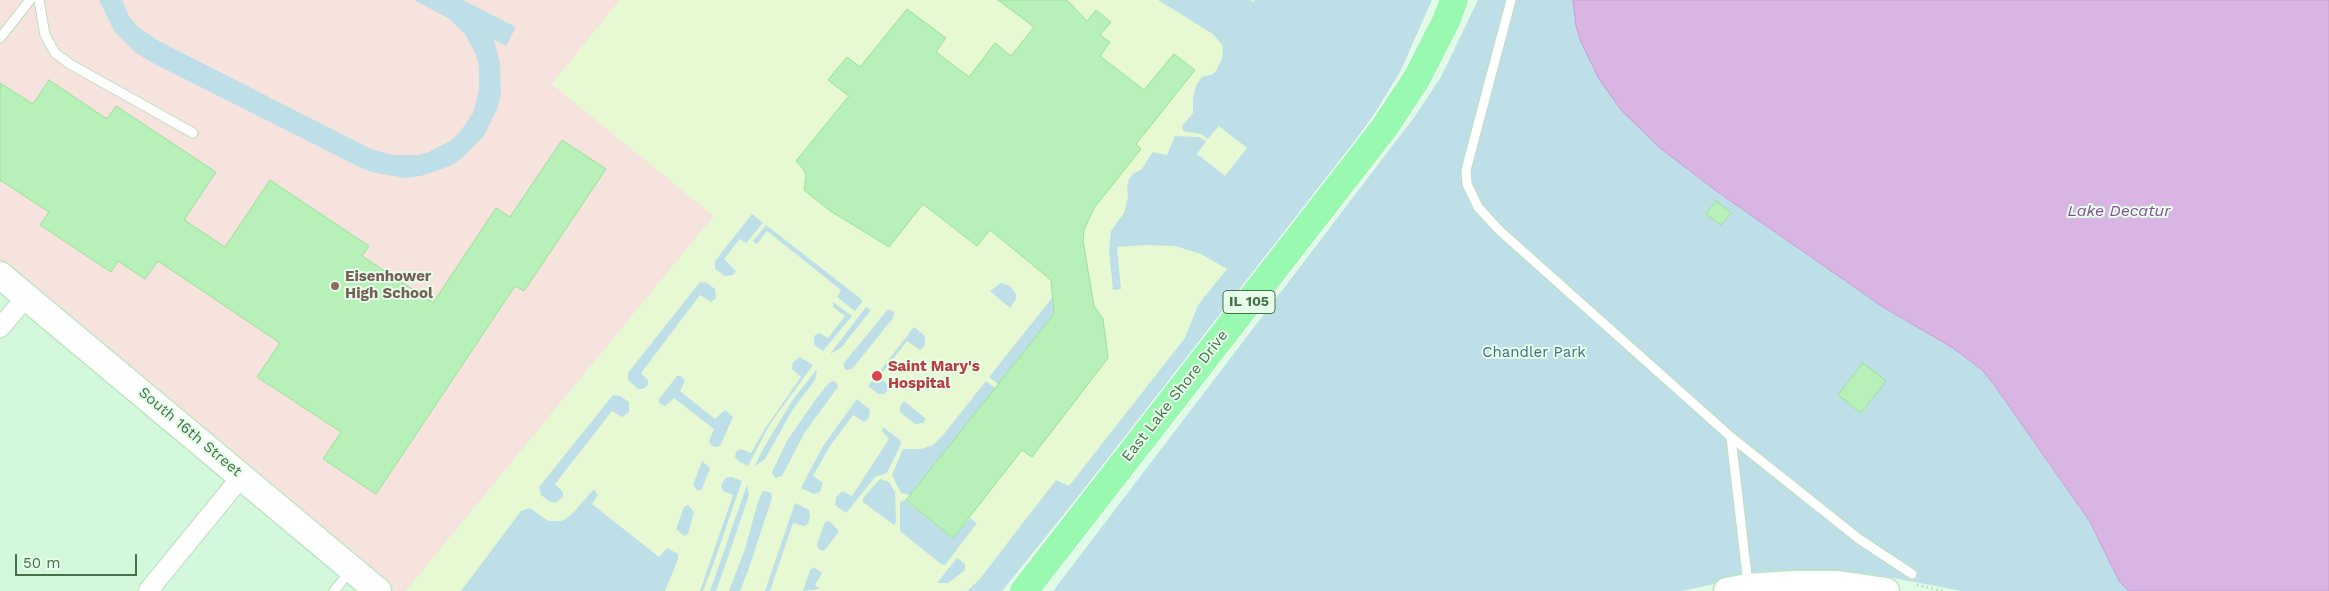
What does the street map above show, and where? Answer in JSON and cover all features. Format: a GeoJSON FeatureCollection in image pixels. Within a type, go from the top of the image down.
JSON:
{"type":"FeatureCollection","features":[{"type":"Feature","properties":{"kind":"main road","name":"East Lake Shore Drive"},"geometry":{"type":"LineString","coordinates":[[1024,591],[1384,128],[1417,78],[1447,19],[1454,0]]}},
{"type":"Feature","properties":{"kind":"street","name":"South 16th Street"},"geometry":{"type":"LineString","coordinates":[[0,275],[378,591]]}},
{"type":"Feature","properties":{"kind":"street"},"geometry":{"type":"LineString","coordinates":[[0,328],[26,297]]}},
{"type":"Feature","properties":{"kind":"street"},"geometry":{"type":"LineString","coordinates":[[148,591],[242,476]]}},
{"type":"Feature","properties":{"kind":"street"},"geometry":{"type":"LineString","coordinates":[[1738,589],[1838,584],[1886,591]]}},
{"type":"Feature","properties":{"kind":"lane"},"geometry":{"type":"LineString","coordinates":[[0,38],[30,0]]}},
{"type":"Feature","properties":{"kind":"lane"},"geometry":{"type":"LineString","coordinates":[[39,0],[45,35],[55,53],[70,64],[193,133]]}},
{"type":"Feature","properties":{"kind":"lane"},"geometry":{"type":"LineString","coordinates":[[1511,0],[1466,170],[1471,196],[1478,207],[1498,230],[1731,437],[1844,528],[1912,574]]}},
{"type":"Feature","properties":{"kind":"lane"},"geometry":{"type":"LineString","coordinates":[[1731,437],[1738,589]]}},
{"type":"Feature","properties":{"kind":"lane"},"geometry":{"type":"LineString","coordinates":[[334,591],[352,568]]}},
{"type":"Feature","properties":{"kind":"shaded area","name":"Eisenhower High School"},"geometry":{"type":"Polygon","coordinates":[[[0,0],[620,0],[552,84],[714,216],[406,591],[381,591],[0,275],[0,0]]]}},
{"type":"Feature","properties":{"kind":"shaded area","name":"Saint Mary's Hospital"},"geometry":{"type":"Polygon","coordinates":[[[620,0],[1432,0],[1400,72],[1375,113],[1348,151],[1102,467],[1002,591],[406,591],[714,216],[552,84],[620,0]]]}},
{"type":"Feature","properties":{"kind":"shaded area"},"geometry":{"type":"Polygon","coordinates":[[[0,282],[369,591],[0,591],[0,282]]]}},
{"type":"Feature","properties":{"kind":"green space"},"geometry":{"type":"Polygon","coordinates":[[[99,0],[122,0],[129,16],[137,26],[159,41],[371,149],[394,155],[418,155],[429,152],[450,141],[459,133],[473,113],[479,90],[479,66],[476,55],[465,34],[448,18],[414,0],[463,0],[516,27],[506,46],[494,40],[500,63],[501,94],[497,109],[484,136],[462,158],[450,166],[421,176],[406,178],[375,173],[361,168],[149,61],[136,53],[114,31],[99,0]]]}},
{"type":"Feature","properties":{"kind":"green space"},"geometry":{"type":"Polygon","coordinates":[[[1158,0],[1250,0],[1253,2],[1255,0],[1432,0],[1400,72],[1375,113],[1348,151],[1102,467],[1002,591],[967,591],[979,580],[1056,480],[1069,486],[1185,338],[1198,305],[1227,269],[1201,254],[1175,246],[1117,247],[1121,289],[1113,290],[1109,250],[1111,231],[1124,213],[1128,198],[1127,186],[1129,179],[1133,174],[1142,169],[1153,152],[1167,155],[1175,136],[1199,137],[1206,141],[1197,154],[1225,176],[1247,148],[1219,126],[1208,139],[1201,134],[1183,131],[1182,126],[1193,113],[1193,98],[1196,85],[1202,77],[1213,74],[1216,71],[1222,59],[1223,46],[1213,34],[1158,0]]]}},
{"type":"Feature","properties":{"kind":"green space","name":"Chandler Park"},"geometry":{"type":"Polygon","coordinates":[[[1478,0],[1573,0],[1576,26],[1581,42],[1599,79],[1660,148],[1719,193],[1883,307],[1953,348],[1982,370],[2090,523],[2119,581],[2129,591],[1962,591],[1877,575],[1795,570],[1773,571],[1682,591],[1053,591],[1415,116],[1441,77],[1478,0]]]}},
{"type":"Feature","properties":{"kind":"green space"},"geometry":{"type":"Polygon","coordinates":[[[752,214],[763,223],[746,243],[740,239],[724,259],[736,271],[733,275],[725,276],[715,269],[715,261],[752,214]]]}},
{"type":"Feature","properties":{"kind":"green space"},"geometry":{"type":"Polygon","coordinates":[[[766,225],[861,299],[862,302],[855,311],[837,297],[841,290],[767,231],[757,244],[753,241],[766,225]]]}},
{"type":"Feature","properties":{"kind":"green space"},"geometry":{"type":"Polygon","coordinates":[[[700,282],[707,283],[715,289],[716,298],[711,302],[700,295],[641,373],[648,380],[648,385],[643,389],[638,389],[628,380],[628,373],[700,282]]]}},
{"type":"Feature","properties":{"kind":"green space"},"geometry":{"type":"Polygon","coordinates":[[[1001,283],[1010,286],[1016,294],[1016,299],[1010,308],[990,291],[1001,283]]]}},
{"type":"Feature","properties":{"kind":"green space"},"geometry":{"type":"Polygon","coordinates":[[[1052,298],[1054,314],[998,384],[989,377],[1052,298]]]}},
{"type":"Feature","properties":{"kind":"green space"},"geometry":{"type":"Polygon","coordinates":[[[833,302],[852,316],[823,351],[814,345],[814,336],[819,333],[828,338],[845,316],[833,307],[833,302]]]}},
{"type":"Feature","properties":{"kind":"green space"},"geometry":{"type":"Polygon","coordinates":[[[866,307],[871,310],[841,348],[830,354],[866,307]]]}},
{"type":"Feature","properties":{"kind":"green space"},"geometry":{"type":"Polygon","coordinates":[[[888,309],[894,312],[893,318],[852,369],[846,370],[844,363],[888,309]]]}},
{"type":"Feature","properties":{"kind":"green space"},"geometry":{"type":"Polygon","coordinates":[[[914,327],[925,336],[925,345],[920,350],[907,341],[879,377],[888,385],[889,389],[884,394],[878,394],[868,386],[914,327]]]}},
{"type":"Feature","properties":{"kind":"green space"},"geometry":{"type":"Polygon","coordinates":[[[800,357],[813,365],[770,424],[748,466],[738,461],[735,457],[736,452],[741,449],[751,453],[766,427],[801,377],[792,369],[793,362],[800,357]]]}},
{"type":"Feature","properties":{"kind":"green space"},"geometry":{"type":"Polygon","coordinates":[[[817,369],[815,380],[793,409],[765,459],[754,467],[792,401],[817,369]]]}},
{"type":"Feature","properties":{"kind":"green space"},"geometry":{"type":"Polygon","coordinates":[[[677,376],[681,376],[685,381],[680,391],[715,419],[725,410],[733,417],[718,447],[712,446],[709,442],[714,429],[674,398],[665,406],[659,403],[659,399],[677,376]]]}},
{"type":"Feature","properties":{"kind":"green space"},"geometry":{"type":"Polygon","coordinates":[[[833,381],[836,382],[838,387],[805,432],[782,476],[775,478],[772,472],[787,441],[818,396],[833,381]]]}},
{"type":"Feature","properties":{"kind":"green space"},"geometry":{"type":"Polygon","coordinates":[[[986,381],[995,388],[910,495],[901,493],[892,475],[903,449],[921,449],[933,445],[986,381]]]}},
{"type":"Feature","properties":{"kind":"green space"},"geometry":{"type":"Polygon","coordinates":[[[613,395],[620,396],[629,402],[629,412],[622,417],[612,411],[555,484],[563,492],[563,497],[555,503],[549,501],[541,495],[539,487],[613,395]]]}},
{"type":"Feature","properties":{"kind":"green space"},"geometry":{"type":"Polygon","coordinates":[[[857,399],[870,410],[869,418],[864,422],[853,415],[830,446],[813,476],[823,483],[820,492],[814,494],[801,488],[823,446],[857,399]]]}},
{"type":"Feature","properties":{"kind":"green space"},"geometry":{"type":"Polygon","coordinates":[[[904,401],[926,419],[923,423],[915,424],[900,412],[900,406],[904,401]]]}},
{"type":"Feature","properties":{"kind":"green space"},"geometry":{"type":"Polygon","coordinates":[[[883,427],[900,440],[901,444],[887,473],[875,477],[846,513],[835,505],[836,497],[842,491],[852,496],[889,439],[882,431],[883,427]]]}},
{"type":"Feature","properties":{"kind":"green space"},"geometry":{"type":"Polygon","coordinates":[[[702,461],[710,468],[702,489],[698,491],[693,485],[702,461]]]}},
{"type":"Feature","properties":{"kind":"green space"},"geometry":{"type":"Polygon","coordinates":[[[732,477],[742,481],[712,568],[703,591],[700,591],[733,495],[723,491],[721,486],[725,478],[732,477]]]}},
{"type":"Feature","properties":{"kind":"green space"},"geometry":{"type":"Polygon","coordinates":[[[880,479],[889,482],[895,492],[896,522],[894,525],[863,502],[863,498],[880,479]]]}},
{"type":"Feature","properties":{"kind":"green space"},"geometry":{"type":"Polygon","coordinates":[[[747,485],[749,495],[725,566],[716,591],[710,591],[747,485]]]}},
{"type":"Feature","properties":{"kind":"green space"},"geometry":{"type":"Polygon","coordinates":[[[594,489],[598,495],[592,504],[659,557],[667,548],[678,554],[678,559],[665,591],[461,591],[521,511],[530,508],[548,521],[562,521],[571,515],[594,489]]]}},
{"type":"Feature","properties":{"kind":"green space"},"geometry":{"type":"Polygon","coordinates":[[[762,492],[771,493],[772,498],[749,568],[740,591],[729,591],[745,549],[757,505],[762,492]]]}},
{"type":"Feature","properties":{"kind":"green space"},"geometry":{"type":"Polygon","coordinates":[[[907,499],[906,501],[953,538],[970,518],[977,523],[945,565],[941,564],[900,531],[900,502],[907,499]]]}},
{"type":"Feature","properties":{"kind":"green space"},"geometry":{"type":"Polygon","coordinates":[[[795,503],[809,510],[808,524],[804,526],[793,523],[770,591],[765,591],[795,503]]]}},
{"type":"Feature","properties":{"kind":"green space"},"geometry":{"type":"Polygon","coordinates":[[[688,505],[694,512],[688,534],[684,536],[676,529],[684,507],[688,505]]]}},
{"type":"Feature","properties":{"kind":"green space"},"geometry":{"type":"Polygon","coordinates":[[[829,521],[839,531],[826,549],[822,551],[818,548],[817,544],[825,522],[829,521]]]}},
{"type":"Feature","properties":{"kind":"green space"},"geometry":{"type":"Polygon","coordinates":[[[957,558],[965,564],[965,570],[948,583],[937,583],[957,558]]]}},
{"type":"Feature","properties":{"kind":"green space"},"geometry":{"type":"Polygon","coordinates":[[[814,567],[822,573],[815,585],[820,589],[803,591],[810,570],[814,567]]]}},
{"type":"Feature","properties":{"kind":"water","name":"Lake Decatur"},"geometry":{"type":"Polygon","coordinates":[[[1573,0],[2329,0],[2329,591],[2129,591],[2119,581],[2090,522],[1982,370],[1953,348],[1883,307],[1719,193],[1660,148],[1621,110],[1599,79],[1581,42],[1576,26],[1573,0]]]}},
{"type":"Feature","properties":{"kind":"building","name":"Saint Mary's Hospital"},"geometry":{"type":"Polygon","coordinates":[[[998,0],[1067,0],[1087,21],[1096,10],[1111,22],[1100,35],[1110,42],[1100,56],[1144,90],[1174,54],[1195,70],[1136,144],[1141,149],[1094,208],[1084,230],[1083,241],[1094,306],[1103,319],[1108,358],[1032,457],[1022,450],[953,538],[906,500],[1054,314],[1051,280],[990,230],[977,246],[923,204],[889,247],[829,210],[804,190],[806,176],[804,170],[796,161],[849,96],[828,80],[847,57],[860,67],[907,9],[946,38],[936,52],[969,77],[995,43],[1011,56],[1034,27],[998,0]]]}},
{"type":"Feature","properties":{"kind":"building","name":"Eisenhower High School"},"geometry":{"type":"Polygon","coordinates":[[[49,80],[107,119],[116,106],[216,172],[184,220],[225,247],[270,180],[369,246],[362,256],[433,303],[496,208],[510,217],[562,140],[606,169],[524,291],[515,286],[376,494],[323,459],[341,432],[257,377],[280,343],[158,261],[145,279],[118,261],[111,272],[40,225],[49,212],[0,180],[0,83],[33,104],[49,80]]]}},
{"type":"Feature","properties":{"kind":"building"},"geometry":{"type":"Polygon","coordinates":[[[1716,201],[1731,213],[1721,225],[1706,214],[1716,201]]]}},
{"type":"Feature","properties":{"kind":"building"},"geometry":{"type":"Polygon","coordinates":[[[1863,363],[1886,381],[1861,413],[1838,395],[1863,363]]]}},
{"type":"Feature","properties":{"kind":"place","name":"Eisenhower High School"},"geometry":{"type":"Point","coordinates":[335,286]}},
{"type":"Feature","properties":{"kind":"place","name":"Saint Mary's Hospital"},"geometry":{"type":"Point","coordinates":[877,376]}}]}
